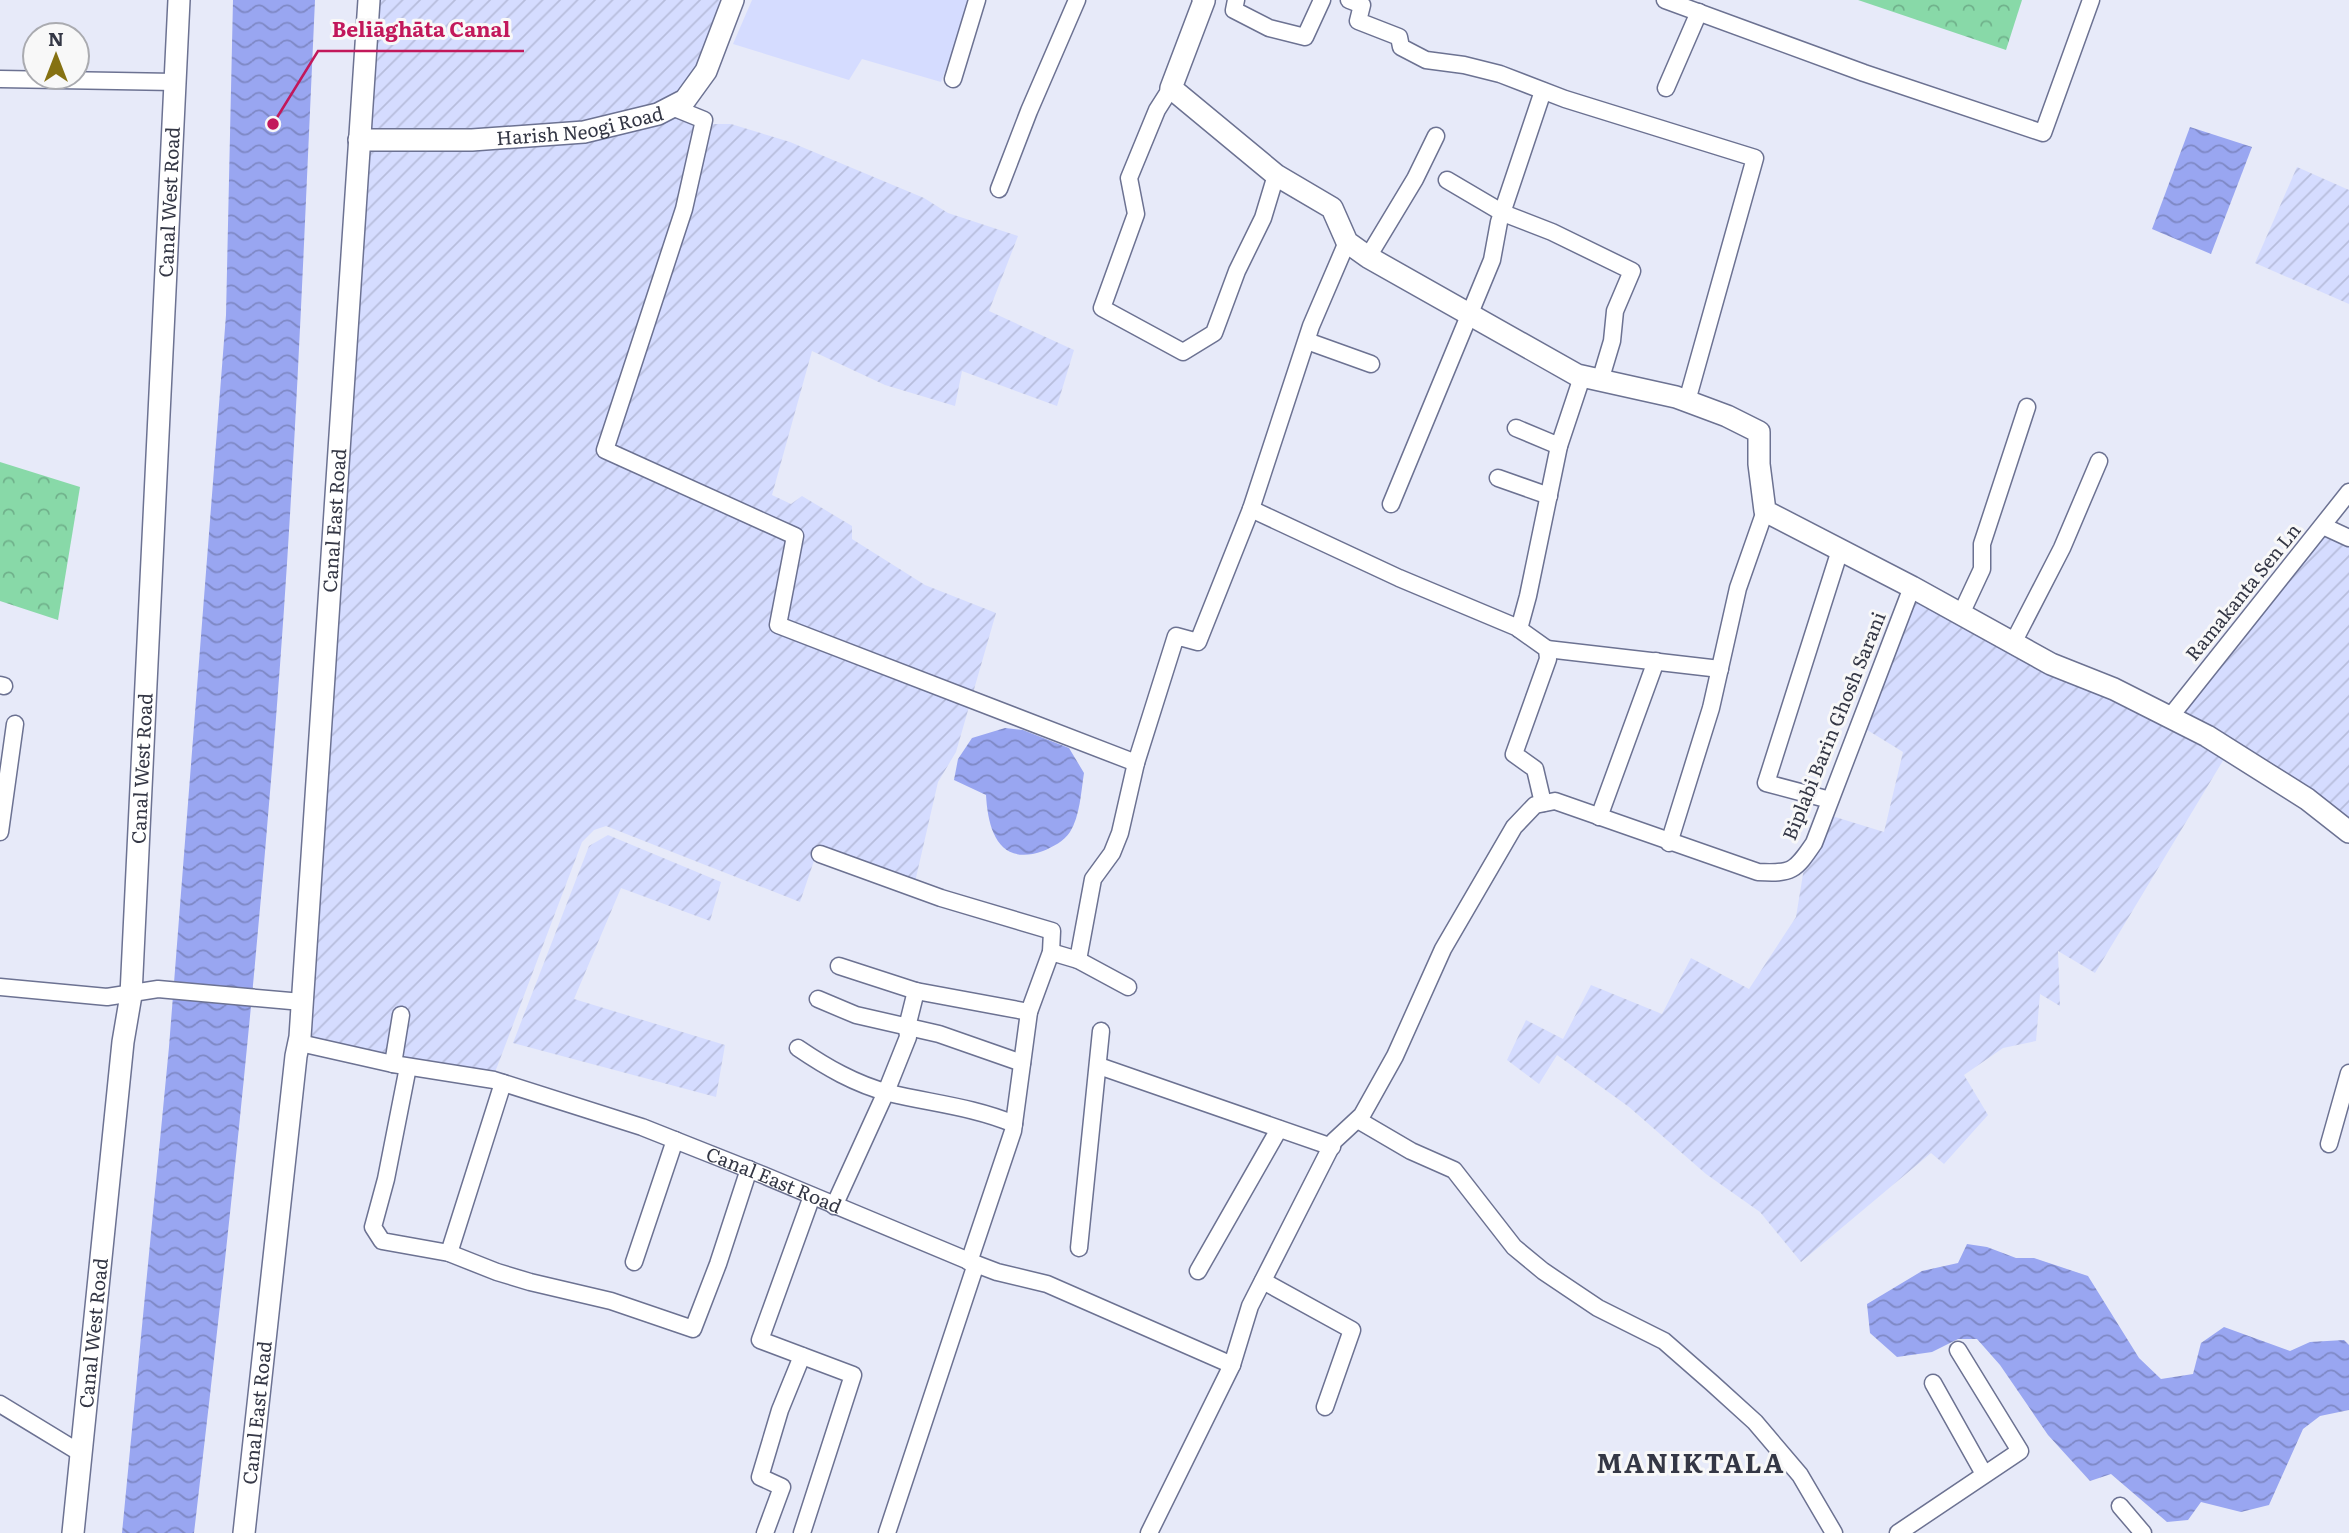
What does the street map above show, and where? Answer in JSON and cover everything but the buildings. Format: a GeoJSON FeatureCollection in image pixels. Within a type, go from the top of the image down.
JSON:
{"type":"FeatureCollection","features":[{"type":"Feature","properties":{"kind":"main road","name":"Canal West Road"},"geometry":{"type":"LineString","coordinates":[[73,1533],[123,1042],[131,995],[179,0]]}},
{"type":"Feature","properties":{"kind":"main road","name":"Canal East Road"},"geometry":{"type":"LineString","coordinates":[[244,1533],[294,1070],[300,1043],[369,0]]}},
{"type":"Feature","properties":{"kind":"main road","name":"Harish Neogi Road"},"geometry":{"type":"LineString","coordinates":[[359,140],[472,140],[584,132],[658,114],[685,100],[706,71],[733,0]]}},
{"type":"Feature","properties":{"kind":"main road"},"geometry":{"type":"LineString","coordinates":[[1203,0],[1205,1],[1171,89],[1276,175],[1332,208],[1346,242],[1469,314],[1591,379],[1687,401],[1759,432],[1759,464],[1765,511],[1912,587],[2051,664],[2114,689],[2207,736],[2307,799],[2349,832]]}},
{"type":"Feature","properties":{"kind":"street"},"geometry":{"type":"LineString","coordinates":[[953,79],[977,0]]}},
{"type":"Feature","properties":{"kind":"street"},"geometry":{"type":"LineString","coordinates":[[999,189],[1077,0]]}},
{"type":"Feature","properties":{"kind":"street"},"geometry":{"type":"LineString","coordinates":[[1236,0],[1234,10],[1269,28],[1305,37],[1322,0]]}},
{"type":"Feature","properties":{"kind":"street"},"geometry":{"type":"LineString","coordinates":[[1349,0],[1362,5],[1358,21],[1399,37],[1401,47],[1426,60],[1464,65],[1500,74],[1543,91],[1755,158],[1687,401]]}},
{"type":"Feature","properties":{"kind":"street"},"geometry":{"type":"LineString","coordinates":[[1665,0],[1864,73],[2043,134],[2091,0]]}},
{"type":"Feature","properties":{"kind":"street"},"geometry":{"type":"LineString","coordinates":[[1666,88],[1699,12]]}},
{"type":"Feature","properties":{"kind":"street"},"geometry":{"type":"LineString","coordinates":[[0,79],[175,82]]}},
{"type":"Feature","properties":{"kind":"street"},"geometry":{"type":"LineString","coordinates":[[1171,89],[1157,110],[1129,178],[1136,214],[1102,308],[1183,352],[1214,333],[1237,271],[1263,218],[1276,175]]}},
{"type":"Feature","properties":{"kind":"street"},"geometry":{"type":"LineString","coordinates":[[1391,504],[1492,260],[1503,212],[1543,91]]}},
{"type":"Feature","properties":{"kind":"street"},"geometry":{"type":"LineString","coordinates":[[672,107],[704,120],[684,209],[605,450],[795,536],[778,625],[1136,764]]}},
{"type":"Feature","properties":{"kind":"street"},"geometry":{"type":"LineString","coordinates":[[1368,257],[1415,179],[1436,136]]}},
{"type":"Feature","properties":{"kind":"street"},"geometry":{"type":"LineString","coordinates":[[1447,180],[1503,212],[1552,232],[1632,271],[1615,311],[1612,341],[1559,446],[1519,629]]}},
{"type":"Feature","properties":{"kind":"street"},"geometry":{"type":"LineString","coordinates":[[1078,960],[1093,879],[1112,853],[1119,834],[1136,764],[1176,636],[1198,642],[1251,509],[1307,341],[1346,242]]}},
{"type":"Feature","properties":{"kind":"street"},"geometry":{"type":"LineString","coordinates":[[1307,341],[1371,364]]}},
{"type":"Feature","properties":{"kind":"street"},"geometry":{"type":"LineString","coordinates":[[1961,614],[1982,569],[1982,544],[2027,407]]}},
{"type":"Feature","properties":{"kind":"street"},"geometry":{"type":"LineString","coordinates":[[1516,428],[1559,446]]}},
{"type":"Feature","properties":{"kind":"street"},"geometry":{"type":"LineString","coordinates":[[2013,643],[2062,548],[2099,461]]}},
{"type":"Feature","properties":{"kind":"street"},"geometry":{"type":"LineString","coordinates":[[1497,478],[1549,496]]}},
{"type":"Feature","properties":{"kind":"street","name":"Ramakanta Sen Ln"},"geometry":{"type":"LineString","coordinates":[[2170,717],[2349,492]]}},
{"type":"Feature","properties":{"kind":"street"},"geometry":{"type":"LineString","coordinates":[[1251,509],[1399,578],[1519,629],[1547,649],[1720,669]]}},
{"type":"Feature","properties":{"kind":"street"},"geometry":{"type":"LineString","coordinates":[[1669,843],[1711,708],[1738,589],[1765,511]]}},
{"type":"Feature","properties":{"kind":"street"},"geometry":{"type":"LineString","coordinates":[[2323,526],[2349,538]]}},
{"type":"Feature","properties":{"kind":"street"},"geometry":{"type":"LineString","coordinates":[[1830,800],[1766,783],[1840,550]]}},
{"type":"Feature","properties":{"kind":"street","name":"Biplabi Barin Ghosh Sarani"},"geometry":{"type":"LineString","coordinates":[[1543,803],[1555,801],[1758,872],[1783,874],[1800,864],[1814,843],[1912,587]]}},
{"type":"Feature","properties":{"kind":"street"},"geometry":{"type":"LineString","coordinates":[[1149,1533],[1232,1365],[1250,1306],[1332,1147],[1358,1119],[1395,1056],[1443,949],[1514,827],[1535,805],[1543,803],[1535,769],[1514,754],[1548,659],[1547,649]]}},
{"type":"Feature","properties":{"kind":"street"},"geometry":{"type":"LineString","coordinates":[[1599,817],[1656,661]]}},
{"type":"Feature","properties":{"kind":"street"},"geometry":{"type":"LineString","coordinates":[[0,832],[15,724]]}},
{"type":"Feature","properties":{"kind":"street"},"geometry":{"type":"LineString","coordinates":[[820,854],[941,898],[1052,931],[1051,952],[1029,1012],[1014,1124],[887,1533]]}},
{"type":"Feature","properties":{"kind":"street"},"geometry":{"type":"LineString","coordinates":[[1051,952],[1078,960],[1128,987]]}},
{"type":"Feature","properties":{"kind":"street"},"geometry":{"type":"LineString","coordinates":[[839,966],[916,991],[1029,1012]]}},
{"type":"Feature","properties":{"kind":"street"},"geometry":{"type":"LineString","coordinates":[[0,987],[107,997],[158,989],[302,1002]]}},
{"type":"Feature","properties":{"kind":"street"},"geometry":{"type":"LineString","coordinates":[[834,1206],[908,1037],[907,1027],[916,991]]}},
{"type":"Feature","properties":{"kind":"street"},"geometry":{"type":"LineString","coordinates":[[817,999],[856,1015],[939,1034],[1022,1063]]}},
{"type":"Feature","properties":{"kind":"street"},"geometry":{"type":"LineString","coordinates":[[401,1014],[400,1066],[386,1179],[373,1227],[382,1241],[449,1253],[497,1272],[611,1301],[693,1329],[718,1264],[749,1169]]}},
{"type":"Feature","properties":{"kind":"street"},"geometry":{"type":"LineString","coordinates":[[1079,1248],[1101,1031]]}},
{"type":"Feature","properties":{"kind":"street","name":"Canal East Road"},"geometry":{"type":"LineString","coordinates":[[300,1043],[400,1066],[503,1083],[642,1127],[973,1263],[997,1272],[1047,1284],[1232,1365]]}},
{"type":"Feature","properties":{"kind":"street"},"geometry":{"type":"LineString","coordinates":[[798,1048],[834,1072],[886,1092],[995,1116],[1014,1124]]}},
{"type":"Feature","properties":{"kind":"street"},"geometry":{"type":"LineString","coordinates":[[1099,1066],[1332,1147]]}},
{"type":"Feature","properties":{"kind":"street"},"geometry":{"type":"LineString","coordinates":[[2329,1144],[2349,1073]]}},
{"type":"Feature","properties":{"kind":"street"},"geometry":{"type":"LineString","coordinates":[[449,1253],[503,1083]]}},
{"type":"Feature","properties":{"kind":"street"},"geometry":{"type":"LineString","coordinates":[[1358,1119],[1411,1151],[1454,1170],[1514,1247],[1598,1308],[1664,1341],[1702,1374],[1755,1422],[1800,1475],[1834,1533]]}},
{"type":"Feature","properties":{"kind":"street"},"geometry":{"type":"LineString","coordinates":[[1198,1271],[1279,1129]]}},
{"type":"Feature","properties":{"kind":"street"},"geometry":{"type":"LineString","coordinates":[[634,1262],[675,1140]]}},
{"type":"Feature","properties":{"kind":"street"},"geometry":{"type":"LineString","coordinates":[[802,1533],[853,1374],[760,1340],[812,1196]]}},
{"type":"Feature","properties":{"kind":"street"},"geometry":{"type":"LineString","coordinates":[[1263,1281],[1352,1330],[1325,1407]]}},
{"type":"Feature","properties":{"kind":"street"},"geometry":{"type":"LineString","coordinates":[[1898,1533],[2018,1453],[2020,1448],[1958,1350]]}},
{"type":"Feature","properties":{"kind":"street"},"geometry":{"type":"LineString","coordinates":[[765,1533],[782,1487],[760,1477],[780,1410],[802,1356]]}},
{"type":"Feature","properties":{"kind":"street"},"geometry":{"type":"LineString","coordinates":[[1933,1383],[1984,1474]]}},
{"type":"Feature","properties":{"kind":"street"},"geometry":{"type":"LineString","coordinates":[[0,1404],[82,1454]]}},
{"type":"Feature","properties":{"kind":"street"},"geometry":{"type":"LineString","coordinates":[[2120,1506],[2143,1533]]}},
{"type":"Feature","properties":{"kind":"shaded area"},"geometry":{"type":"Polygon","coordinates":[[[377,0],[720,0],[703,55],[683,89],[659,104],[585,125],[464,131],[369,130],[377,0]]]}},
{"type":"Feature","properties":{"kind":"shaded area"},"geometry":{"type":"Polygon","coordinates":[[[752,0],[973,0],[941,82],[862,59],[849,80],[733,44],[752,0]]]}},
{"type":"Feature","properties":{"kind":"shaded area"},"geometry":{"type":"Polygon","coordinates":[[[672,112],[700,124],[731,124],[790,142],[924,198],[948,213],[1018,236],[989,311],[1074,350],[1057,406],[962,371],[955,406],[885,385],[812,351],[772,495],[791,504],[802,496],[852,526],[852,539],[925,585],[996,613],[956,752],[938,782],[915,882],[819,846],[800,902],[606,826],[594,830],[582,842],[494,1075],[410,1061],[306,1038],[363,143],[482,145],[672,112]]]}},
{"type":"Feature","properties":{"kind":"shaded area"},"geometry":{"type":"Polygon","coordinates":[[[2297,167],[2349,190],[2349,304],[2255,263],[2297,167]]]}},
{"type":"Feature","properties":{"kind":"shaded area"},"geometry":{"type":"Polygon","coordinates":[[[2323,533],[2349,545],[2349,822],[2176,716],[2323,533]]]}},
{"type":"Feature","properties":{"kind":"shaded area"},"geometry":{"type":"Polygon","coordinates":[[[1914,593],[2227,754],[2095,973],[2058,951],[2060,1006],[2040,994],[2036,1041],[2003,1048],[1964,1075],[1988,1115],[1944,1164],[1931,1153],[1801,1262],[1760,1212],[1706,1174],[1629,1107],[1557,1055],[1539,1084],[1507,1060],[1526,1020],[1563,1039],[1591,985],[1662,1014],[1691,958],[1749,989],[1796,917],[1804,868],[1832,816],[1884,832],[1903,752],[1864,728],[1914,593]]]}},
{"type":"Feature","properties":{"kind":"shaded area"},"geometry":{"type":"Polygon","coordinates":[[[608,835],[721,882],[710,921],[621,888],[574,999],[725,1045],[716,1097],[513,1043],[589,846],[608,835]]]}},
{"type":"Feature","properties":{"kind":"green space"},"geometry":{"type":"Polygon","coordinates":[[[1858,0],[2022,0],[2006,50],[1858,0]]]}},
{"type":"Feature","properties":{"kind":"green space"},"geometry":{"type":"Polygon","coordinates":[[[0,462],[80,487],[58,620],[0,601],[0,462]]]}},
{"type":"Feature","properties":{"kind":"water"},"geometry":{"type":"Polygon","coordinates":[[[233,0],[315,0],[283,628],[249,1024],[194,1533],[122,1533],[169,1047],[226,315],[233,0]]]}},
{"type":"Feature","properties":{"kind":"water"},"geometry":{"type":"Polygon","coordinates":[[[2190,127],[2252,147],[2211,254],[2152,229],[2190,127]]]}},
{"type":"Feature","properties":{"kind":"water"},"geometry":{"type":"Polygon","coordinates":[[[1005,728],[1023,730],[1069,748],[1084,773],[1080,804],[1068,835],[1054,846],[1028,855],[1006,850],[999,842],[993,832],[986,795],[954,780],[958,759],[972,738],[1005,728]]]}},
{"type":"Feature","properties":{"kind":"water"},"geometry":{"type":"Polygon","coordinates":[[[1967,1244],[1987,1247],[2016,1258],[2034,1258],[2088,1276],[2139,1358],[2161,1379],[2193,1374],[2201,1343],[2224,1327],[2290,1351],[2310,1342],[2344,1340],[2349,1345],[2349,1410],[2320,1416],[2303,1429],[2269,1505],[2241,1512],[2201,1502],[2188,1520],[2167,1522],[2111,1474],[2090,1481],[2048,1435],[2000,1365],[1977,1339],[1958,1339],[1932,1352],[1897,1357],[1870,1333],[1867,1304],[1922,1271],[1958,1263],[1967,1244]]]}},
{"type":"Feature","properties":{"kind":"place","name":"Beliāghāta Canal"},"geometry":{"type":"Point","coordinates":[273,124]}},
{"type":"Feature","properties":{"kind":"district","name":"MANIKTALA"},"geometry":{"type":"Point","coordinates":[1691,1464]}}]}
